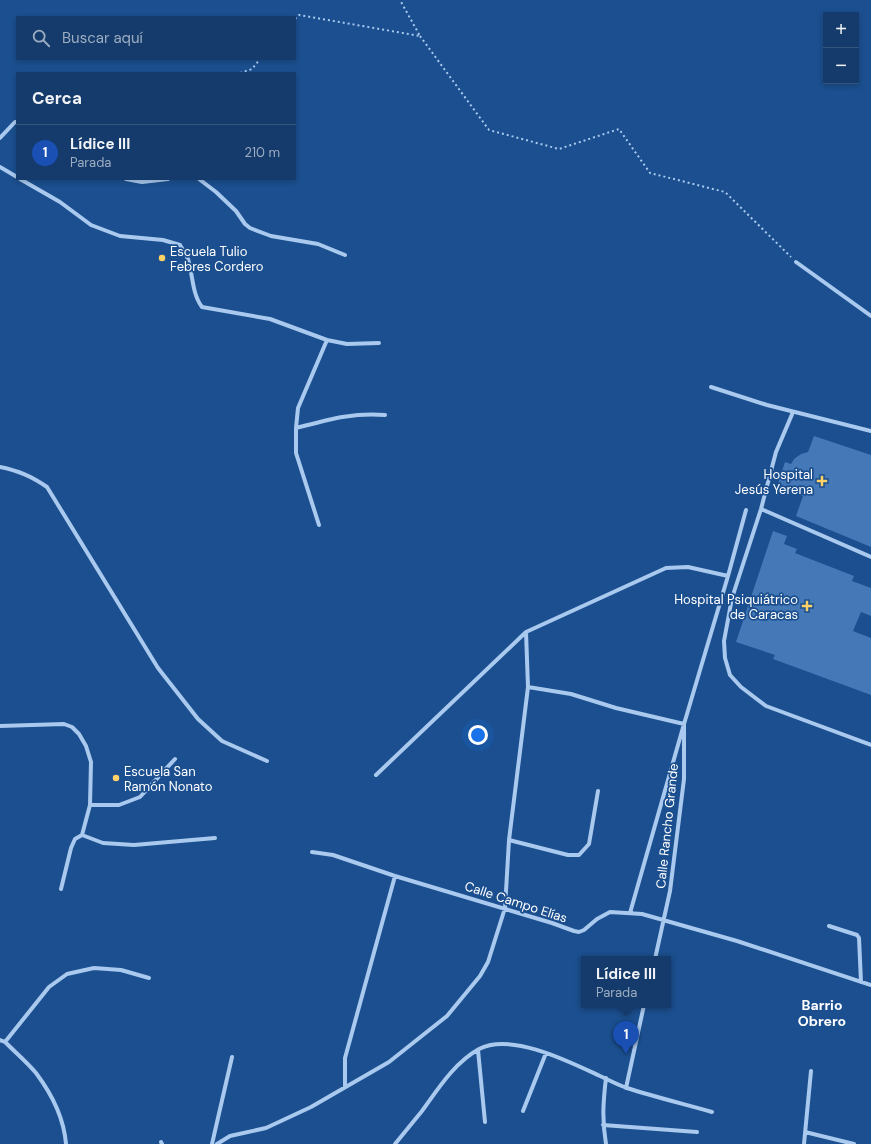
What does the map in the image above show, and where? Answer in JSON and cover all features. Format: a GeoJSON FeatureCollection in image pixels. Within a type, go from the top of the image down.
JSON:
{"type":"FeatureCollection","features":[{"type":"Feature","properties":{"kind":"street"},"geometry":{"type":"LineString","coordinates":[[0,138],[16,122]]}},
{"type":"Feature","properties":{"kind":"street"},"geometry":{"type":"LineString","coordinates":[[0,167],[16,176]]}},
{"type":"Feature","properties":{"kind":"street"},"geometry":{"type":"LineString","coordinates":[[22,180],[60,202],[91,225],[120,236],[163,240],[180,245],[187,258],[193,284],[202,308],[270,319],[327,340],[347,344],[379,343]]}},
{"type":"Feature","properties":{"kind":"street"},"geometry":{"type":"LineString","coordinates":[[131,180],[142,182],[159,180]]}},
{"type":"Feature","properties":{"kind":"street"},"geometry":{"type":"LineString","coordinates":[[200,180],[216,192],[236,211],[245,224],[250,228],[271,236],[318,244],[345,255]]}},
{"type":"Feature","properties":{"kind":"street"},"geometry":{"type":"LineString","coordinates":[[796,262],[871,316]]}},
{"type":"Feature","properties":{"kind":"street"},"geometry":{"type":"LineString","coordinates":[[319,525],[296,453],[296,428],[298,408],[327,340]]}},
{"type":"Feature","properties":{"kind":"street"},"geometry":{"type":"LineString","coordinates":[[711,387],[767,405],[871,431]]}},
{"type":"Feature","properties":{"kind":"street"},"geometry":{"type":"LineString","coordinates":[[793,412],[776,452],[761,509],[732,598],[724,641],[725,658],[730,675],[741,687],[766,706],[871,745]]}},
{"type":"Feature","properties":{"kind":"street"},"geometry":{"type":"LineString","coordinates":[[296,428],[342,416],[369,414],[386,415]]}},
{"type":"Feature","properties":{"kind":"street"},"geometry":{"type":"LineString","coordinates":[[0,467],[27,474],[47,487],[158,668],[198,719],[222,741],[267,761]]}},
{"type":"Feature","properties":{"kind":"street"},"geometry":{"type":"LineString","coordinates":[[761,509],[871,557]]}},
{"type":"Feature","properties":{"kind":"street","name":"Calle Rancho Grande"},"geometry":{"type":"LineString","coordinates":[[655,956],[670,891],[684,779],[684,724],[746,510]]}},
{"type":"Feature","properties":{"kind":"street"},"geometry":{"type":"LineString","coordinates":[[376,775],[526,632],[666,568],[688,567],[728,576]]}},
{"type":"Feature","properties":{"kind":"street"},"geometry":{"type":"LineString","coordinates":[[218,1144],[230,1136],[266,1128],[310,1107],[389,1062],[447,1016],[480,976],[488,962],[505,908],[509,840],[528,687],[526,632]]}},
{"type":"Feature","properties":{"kind":"street"},"geometry":{"type":"LineString","coordinates":[[528,687],[571,694],[616,708],[684,724],[630,913]]}},
{"type":"Feature","properties":{"kind":"street"},"geometry":{"type":"LineString","coordinates":[[0,726],[64,724],[72,727],[86,746],[91,762],[90,805],[82,834],[75,839],[71,848],[61,890]]}},
{"type":"Feature","properties":{"kind":"street"},"geometry":{"type":"LineString","coordinates":[[90,805],[119,805],[140,797],[175,759]]}},
{"type":"Feature","properties":{"kind":"street"},"geometry":{"type":"LineString","coordinates":[[509,840],[568,855],[579,855],[589,844],[598,790]]}},
{"type":"Feature","properties":{"kind":"street"},"geometry":{"type":"LineString","coordinates":[[82,834],[103,842],[134,845],[215,838]]}},
{"type":"Feature","properties":{"kind":"street","name":"Calle Campo Elías"},"geometry":{"type":"LineString","coordinates":[[312,852],[334,855],[395,876],[505,908],[574,931],[584,930],[597,919],[610,912],[642,914],[744,944],[871,985]]}},
{"type":"Feature","properties":{"kind":"street"},"geometry":{"type":"LineString","coordinates":[[345,1087],[345,1058],[395,876]]}},
{"type":"Feature","properties":{"kind":"street"},"geometry":{"type":"LineString","coordinates":[[829,926],[857,935],[859,938],[861,982]]}},
{"type":"Feature","properties":{"kind":"street"},"geometry":{"type":"LineString","coordinates":[[5,1042],[49,987],[67,974],[94,968],[121,970],[149,978]]}},
{"type":"Feature","properties":{"kind":"street"},"geometry":{"type":"LineString","coordinates":[[626,1088],[643,1008]]}},
{"type":"Feature","properties":{"kind":"street"},"geometry":{"type":"LineString","coordinates":[[0,1040],[5,1042],[36,1073],[62,1120],[66,1144]]}},
{"type":"Feature","properties":{"kind":"street"},"geometry":{"type":"LineString","coordinates":[[395,1144],[461,1062],[488,1045],[499,1044],[530,1048],[546,1053],[606,1078],[626,1088],[712,1112]]}},
{"type":"Feature","properties":{"kind":"street"},"geometry":{"type":"LineString","coordinates":[[478,1050],[485,1122]]}},
{"type":"Feature","properties":{"kind":"street"},"geometry":{"type":"LineString","coordinates":[[522,1111],[546,1053]]}},
{"type":"Feature","properties":{"kind":"street"},"geometry":{"type":"LineString","coordinates":[[212,1144],[232,1057]]}},
{"type":"Feature","properties":{"kind":"street"},"geometry":{"type":"LineString","coordinates":[[804,1144],[811,1071]]}},
{"type":"Feature","properties":{"kind":"street"},"geometry":{"type":"LineString","coordinates":[[606,1078],[602,1105],[606,1144]]}},
{"type":"Feature","properties":{"kind":"street"},"geometry":{"type":"LineString","coordinates":[[603,1125],[697,1132]]}},
{"type":"Feature","properties":{"kind":"street"},"geometry":{"type":"LineString","coordinates":[[805,1132],[854,1144]]}},
{"type":"Feature","properties":{"kind":"path"},"geometry":{"type":"LineString","coordinates":[[400,0],[420,36],[489,130],[559,149],[619,129],[650,173],[725,192],[796,262]]}},
{"type":"Feature","properties":{"kind":"path"},"geometry":{"type":"LineString","coordinates":[[296,18],[299,15],[420,36]]}},
{"type":"Feature","properties":{"kind":"path"},"geometry":{"type":"LineString","coordinates":[[243,72],[252,69],[259,60]]}},
{"type":"Feature","properties":{"kind":"building","name":"Hospital Jesús Yerena"},"geometry":{"type":"Polygon","coordinates":[[[814,436],[871,455],[871,547],[796,516],[803,496],[777,487],[785,462],[791,464],[794,459],[801,454],[808,452],[814,436]]]}},
{"type":"Feature","properties":{"kind":"building","name":"Hospital Psiquiátrico de Caracas"},"geometry":{"type":"Polygon","coordinates":[[[773,531],[787,536],[784,544],[797,549],[795,553],[854,576],[852,581],[871,588],[871,616],[861,612],[853,631],[871,638],[871,695],[773,659],[775,655],[736,642],[773,531]]]}},
{"type":"Feature","properties":{"kind":"place","name":"Escuela Tulio Febres Cordero"},"geometry":{"type":"Point","coordinates":[162,258]}},
{"type":"Feature","properties":{"kind":"place","name":"Hospital Jesús Yerena"},"geometry":{"type":"Point","coordinates":[822,481]}},
{"type":"Feature","properties":{"kind":"place","name":"Hospital Psiquiátrico de Caracas"},"geometry":{"type":"Point","coordinates":[807,606]}},
{"type":"Feature","properties":{"kind":"place","name":"Escuela San Ramón Nonato"},"geometry":{"type":"Point","coordinates":[116,778]}},
{"type":"Feature","properties":{"kind":"place","name":"Lídice III"},"geometry":{"type":"Point","coordinates":[626,1054]}},
{"type":"Feature","properties":{"kind":"district","name":"Barrio Obrero"},"geometry":{"type":"Point","coordinates":[822,1014]}}]}
